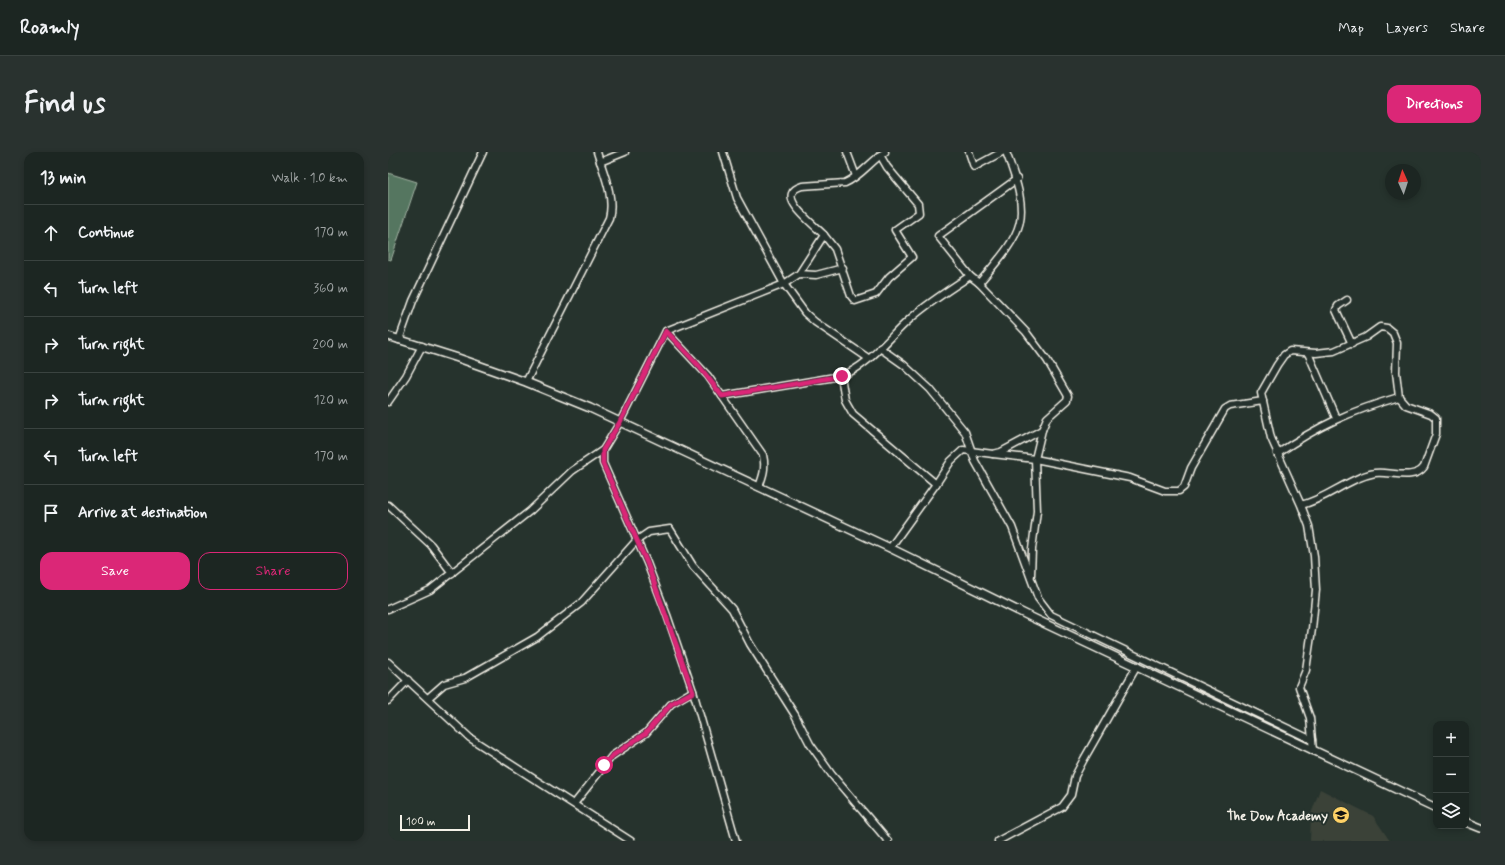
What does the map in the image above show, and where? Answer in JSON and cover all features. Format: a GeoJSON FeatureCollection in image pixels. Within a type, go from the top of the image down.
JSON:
{"type":"FeatureCollection","features":[{"type":"Feature","properties":{"kind":"main road"},"geometry":{"type":"LineString","coordinates":[[388,336],[422,346],[526,382],[620,422],[890,548],[1033,618],[1433,807]]}},
{"type":"Feature","properties":{"kind":"main road"},"geometry":{"type":"LineString","coordinates":[[1469,823],[1481,828]]}},
{"type":"Feature","properties":{"kind":"street"},"geometry":{"type":"LineString","coordinates":[[398,340],[413,301],[483,152]]}},
{"type":"Feature","properties":{"kind":"street"},"geometry":{"type":"LineString","coordinates":[[526,382],[609,218],[611,208],[610,194],[596,152]]}},
{"type":"Feature","properties":{"kind":"street"},"geometry":{"type":"LineString","coordinates":[[600,162],[625,152]]}},
{"type":"Feature","properties":{"kind":"street"},"geometry":{"type":"LineString","coordinates":[[847,152],[856,176]]}},
{"type":"Feature","properties":{"kind":"street"},"geometry":{"type":"LineString","coordinates":[[969,152],[974,167],[1002,152]]}},
{"type":"Feature","properties":{"kind":"street"},"geometry":{"type":"LineString","coordinates":[[979,284],[1016,236],[1022,216],[1021,196],[1017,179],[1006,152]]}},
{"type":"Feature","properties":{"kind":"street"},"geometry":{"type":"LineString","coordinates":[[724,153],[737,198],[784,284],[805,313],[815,322],[868,358]]}},
{"type":"Feature","properties":{"kind":"street"},"geometry":{"type":"LineString","coordinates":[[882,154],[887,167],[918,204],[919,213],[895,230],[912,257],[889,278],[876,294],[859,301],[853,299],[843,268],[833,245],[796,208],[792,202],[793,192],[796,188],[802,186],[845,183],[856,176],[882,154]]}},
{"type":"Feature","properties":{"kind":"street"},"geometry":{"type":"LineString","coordinates":[[1017,179],[938,236],[970,276],[1026,332],[1048,360],[1068,396],[1067,400],[1051,413],[1042,430],[1034,459],[1037,511],[1032,549],[1031,576]]}},
{"type":"Feature","properties":{"kind":"street"},"geometry":{"type":"LineString","coordinates":[[388,609],[430,590],[530,511],[572,471],[603,450],[620,422],[666,331],[784,284],[799,274],[824,235]]}},
{"type":"Feature","properties":{"kind":"street"},"geometry":{"type":"LineString","coordinates":[[799,274],[816,275],[843,268]]}},
{"type":"Feature","properties":{"kind":"street"},"geometry":{"type":"LineString","coordinates":[[722,396],[842,376],[858,368],[912,318],[970,276]]}},
{"type":"Feature","properties":{"kind":"street"},"geometry":{"type":"LineString","coordinates":[[1348,300],[1338,306],[1336,310],[1352,344]]}},
{"type":"Feature","properties":{"kind":"street"},"geometry":{"type":"LineString","coordinates":[[1301,504],[1312,502],[1358,478],[1375,473],[1412,475],[1421,471],[1436,434],[1436,418],[1431,414],[1406,405],[1399,397],[1396,372],[1397,343],[1393,333],[1387,328],[1380,327],[1352,344],[1325,352],[1290,352],[1284,355],[1261,393],[1271,438],[1301,504],[1312,539],[1316,569],[1316,590],[1309,656],[1299,687],[1310,718],[1313,751]]}},
{"type":"Feature","properties":{"kind":"street"},"geometry":{"type":"LineString","coordinates":[[666,331],[699,366],[763,455],[765,465],[759,488]]}},
{"type":"Feature","properties":{"kind":"street"},"geometry":{"type":"LineString","coordinates":[[388,402],[406,376],[422,346]]}},
{"type":"Feature","properties":{"kind":"street"},"geometry":{"type":"LineString","coordinates":[[880,348],[904,365],[930,389],[965,432],[975,461],[1012,527],[1038,598],[1051,615],[1312,740]]}},
{"type":"Feature","properties":{"kind":"street"},"geometry":{"type":"LineString","coordinates":[[1308,353],[1336,418]]}},
{"type":"Feature","properties":{"kind":"street"},"geometry":{"type":"LineString","coordinates":[[842,376],[845,400],[853,414],[936,484]]}},
{"type":"Feature","properties":{"kind":"street"},"geometry":{"type":"LineString","coordinates":[[1277,454],[1303,436],[1336,418],[1399,397]]}},
{"type":"Feature","properties":{"kind":"street"},"geometry":{"type":"LineString","coordinates":[[890,548],[957,454],[963,450],[1034,459],[1130,478],[1165,490],[1179,490],[1184,487],[1191,468],[1225,409],[1230,406],[1263,401]]}},
{"type":"Feature","properties":{"kind":"street"},"geometry":{"type":"LineString","coordinates":[[993,454],[1001,452],[1042,430]]}},
{"type":"Feature","properties":{"kind":"street"},"geometry":{"type":"LineString","coordinates":[[603,450],[603,464],[664,608],[693,692],[736,841]]}},
{"type":"Feature","properties":{"kind":"street"},"geometry":{"type":"LineString","coordinates":[[388,505],[431,545],[452,573]]}},
{"type":"Feature","properties":{"kind":"street"},"geometry":{"type":"LineString","coordinates":[[428,698],[444,684],[465,678],[537,637],[581,603],[636,541],[649,532],[670,529],[674,533],[693,566],[732,609],[750,644],[795,715],[810,744],[832,775],[888,841]]}},
{"type":"Feature","properties":{"kind":"street"},"geometry":{"type":"LineString","coordinates":[[388,662],[470,738],[631,841]]}},
{"type":"Feature","properties":{"kind":"street"},"geometry":{"type":"LineString","coordinates":[[998,841],[1062,807],[1070,795],[1075,776],[1084,759],[1137,666]]}},
{"type":"Feature","properties":{"kind":"street"},"geometry":{"type":"LineString","coordinates":[[388,701],[408,680]]}},
{"type":"Feature","properties":{"kind":"street"},"geometry":{"type":"LineString","coordinates":[[574,804],[612,756],[646,733],[671,704],[693,692]]}},
{"type":"Feature","properties":{"kind":"shaded area","name":"The Dow Academy"},"geometry":{"type":"Polygon","coordinates":[[[1320,789],[1373,816],[1390,841],[1310,841],[1311,814],[1320,789]]]}},
{"type":"Feature","properties":{"kind":"green space"},"geometry":{"type":"Polygon","coordinates":[[[388,173],[417,182],[391,260],[388,259],[388,173]]]}},
{"type":"Feature","properties":{"kind":"place","name":"The Dow Academy"},"geometry":{"type":"Point","coordinates":[1341,815]}},
{"type":"Feature","properties":{"kind":"route"},"geometry":{"type":"LineString","coordinates":[[604,765],[612,756],[646,733],[663,710],[693,692],[667,615],[647,563],[603,464],[602,456],[603,450],[620,422],[666,331],[684,348],[708,376],[722,396],[842,376]]}}]}
